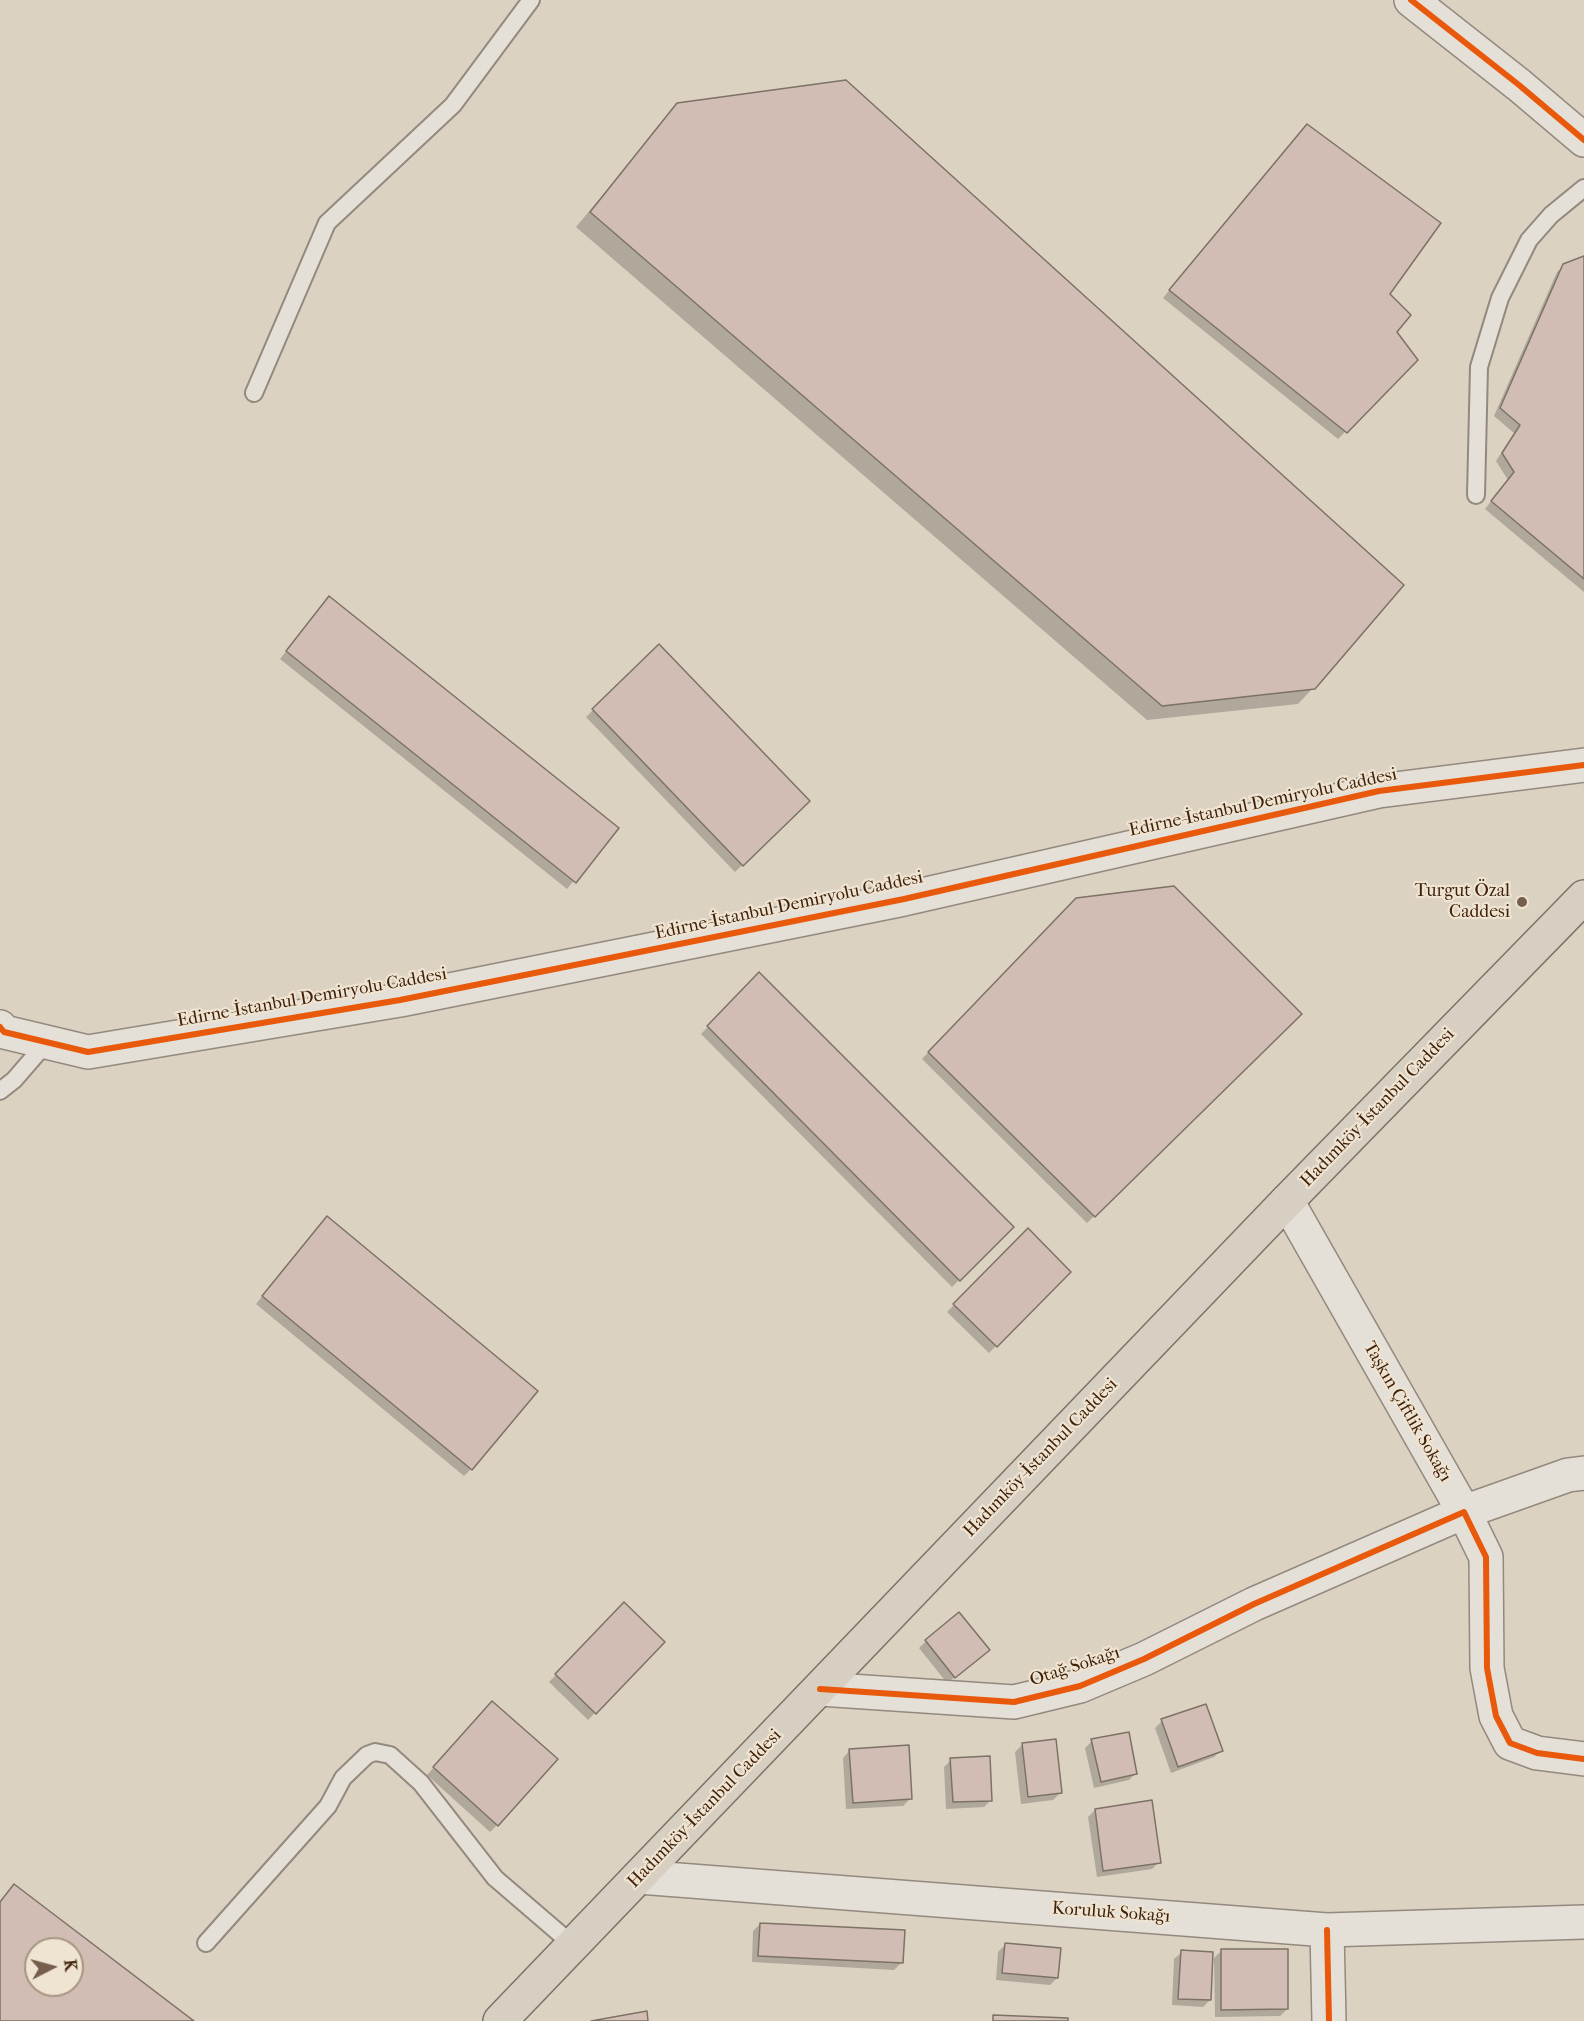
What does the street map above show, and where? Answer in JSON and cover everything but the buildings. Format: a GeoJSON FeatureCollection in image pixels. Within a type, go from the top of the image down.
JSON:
{"type":"FeatureCollection","features":[{"type":"Feature","properties":{"kind":"main road","name":"Hadımköy-İstanbul Caddesi"},"geometry":{"type":"LineString","coordinates":[[500,2021],[1287,1201],[1584,897]]}},
{"type":"Feature","properties":{"kind":"street"},"geometry":{"type":"LineString","coordinates":[[1411,0],[1519,85],[1584,140]]}},
{"type":"Feature","properties":{"kind":"street","name":"Edirne-İstanbul Demiryolu Caddesi"},"geometry":{"type":"LineString","coordinates":[[0,1028],[4,1032],[88,1052],[400,1000],[904,899],[1379,791],[1584,765]]}},
{"type":"Feature","properties":{"kind":"street","name":"Taşkın Çiftlik Sokağı"},"geometry":{"type":"LineString","coordinates":[[1287,1201],[1464,1512],[1486,1557],[1486,1668],[1496,1716],[1510,1743],[1537,1753],[1584,1759]]}},
{"type":"Feature","properties":{"kind":"street"},"geometry":{"type":"LineString","coordinates":[[1464,1512],[1568,1475],[1584,1473]]}},
{"type":"Feature","properties":{"kind":"street","name":"Otağ Sokağı"},"geometry":{"type":"LineString","coordinates":[[820,1689],[1014,1702],[1080,1686],[1144,1659],[1254,1604],[1464,1512]]}},
{"type":"Feature","properties":{"kind":"street","name":"Koruluk Sokağı"},"geometry":{"type":"LineString","coordinates":[[639,1877],[1327,1930],[1584,1922]]}},
{"type":"Feature","properties":{"kind":"street"},"geometry":{"type":"LineString","coordinates":[[1327,1930],[1329,2021]]}},
{"type":"Feature","properties":{"kind":"lane"},"geometry":{"type":"LineString","coordinates":[[254,393],[327,222],[453,105],[531,0]]}},
{"type":"Feature","properties":{"kind":"lane"},"geometry":{"type":"LineString","coordinates":[[1476,495],[1479,368],[1500,298],[1529,240],[1551,215],[1584,188]]}},
{"type":"Feature","properties":{"kind":"lane"},"geometry":{"type":"LineString","coordinates":[[0,1091],[14,1080],[47,1042]]}},
{"type":"Feature","properties":{"kind":"lane"},"geometry":{"type":"LineString","coordinates":[[206,1943],[328,1806],[343,1778],[367,1755],[375,1752],[390,1755],[421,1783],[495,1878],[573,1946]]}},
{"type":"Feature","properties":{"kind":"cycle path"},"geometry":{"type":"LineString","coordinates":[[1411,0],[1519,85],[1584,140]]}},
{"type":"Feature","properties":{"kind":"cycle path"},"geometry":{"type":"LineString","coordinates":[[0,1027],[4,1032],[88,1052],[400,1000],[904,899],[1379,791],[1584,765]]}},
{"type":"Feature","properties":{"kind":"cycle path"},"geometry":{"type":"LineString","coordinates":[[820,1689],[1014,1702],[1080,1686],[1144,1659],[1254,1604],[1464,1512],[1486,1557],[1487,1668],[1496,1716],[1510,1743],[1537,1753],[1584,1759]]}},
{"type":"Feature","properties":{"kind":"cycle path"},"geometry":{"type":"LineString","coordinates":[[1327,1930],[1329,2021]]}},
{"type":"Feature","properties":{"kind":"place","name":"Turgut Özal Caddesi"},"geometry":{"type":"Point","coordinates":[1522,902]}}]}
